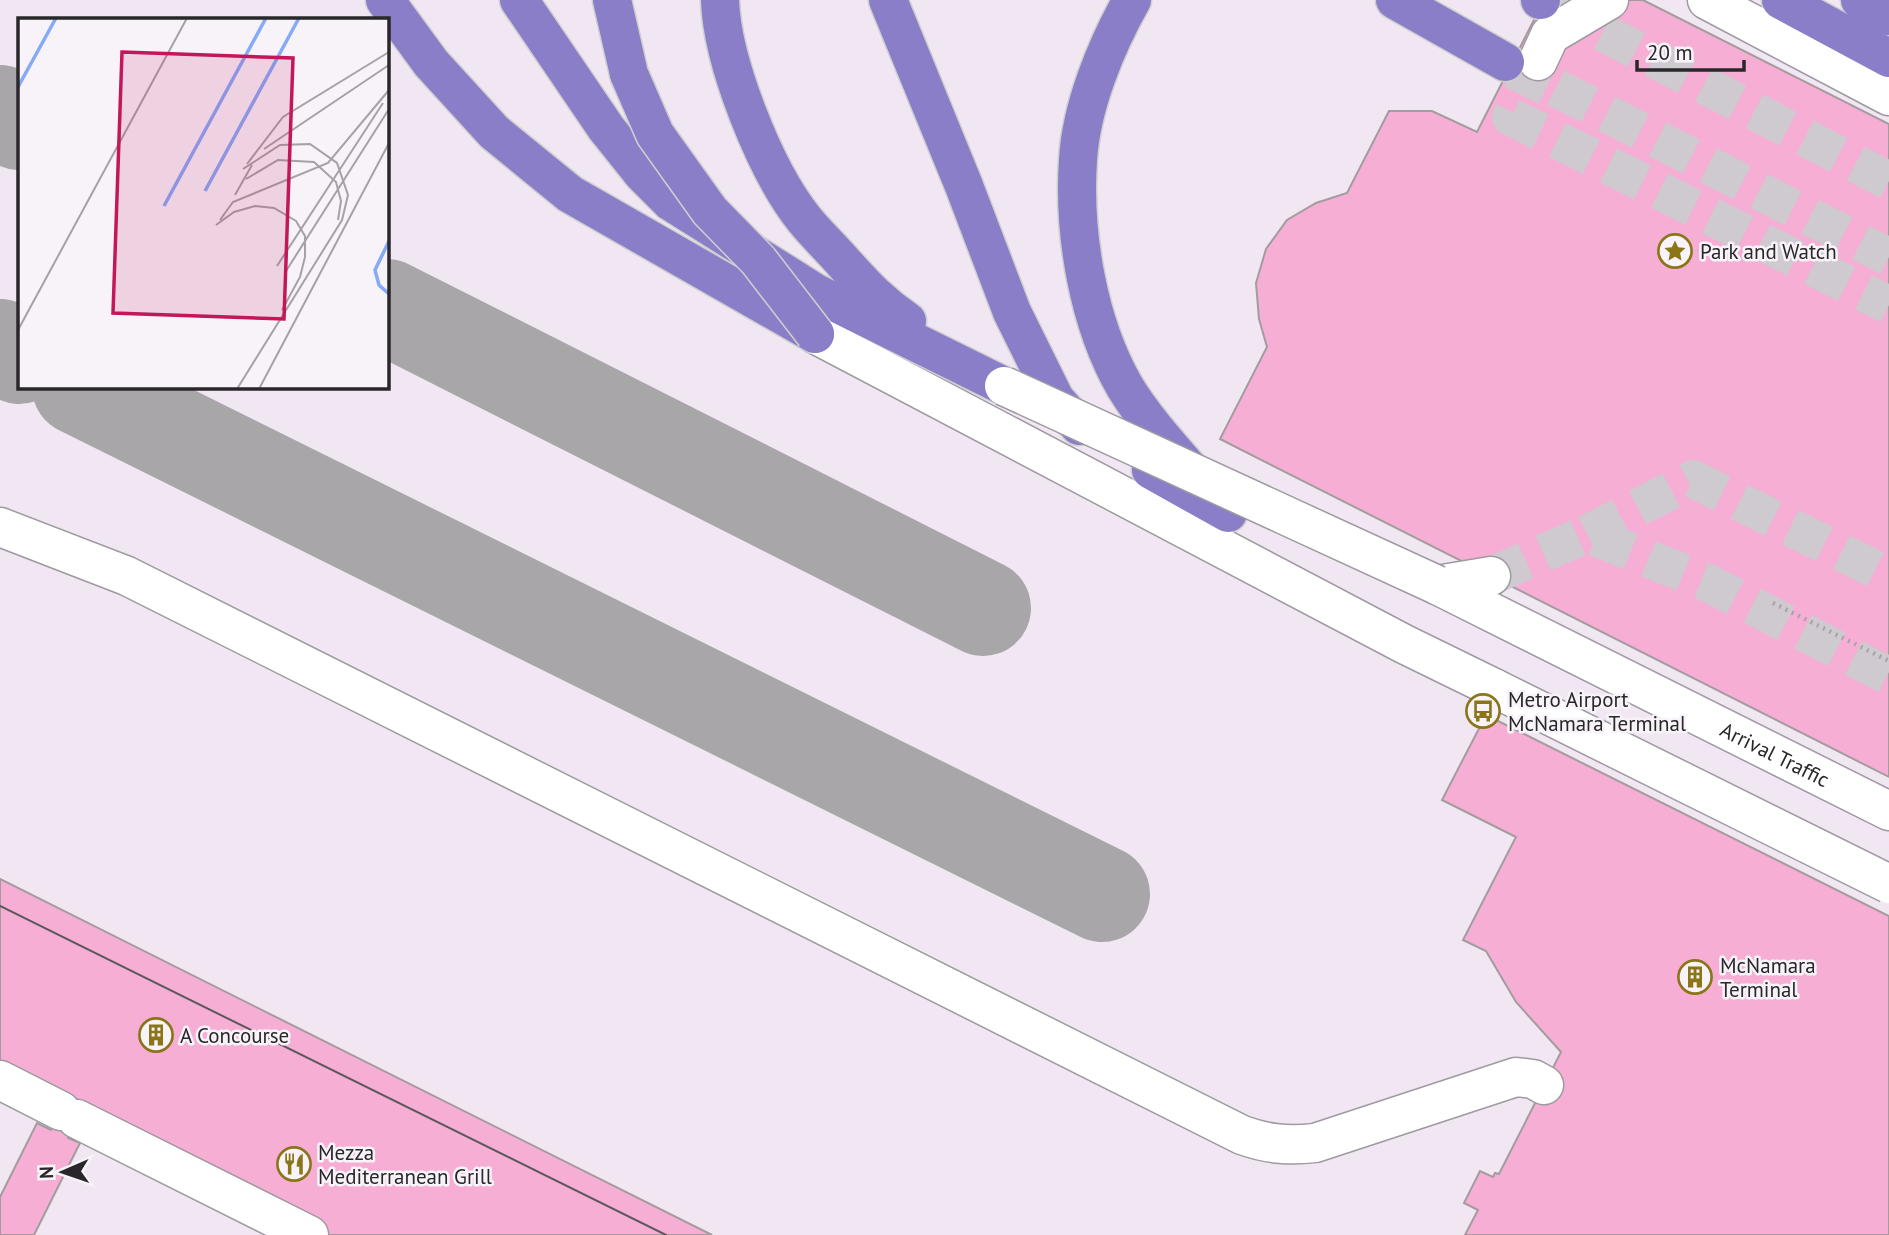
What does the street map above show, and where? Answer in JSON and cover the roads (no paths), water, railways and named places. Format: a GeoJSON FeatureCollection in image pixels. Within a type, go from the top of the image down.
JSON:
{"type":"FeatureCollection","features":[{"type":"Feature","properties":{"kind":"highway"},"geometry":{"type":"LineString","coordinates":[[385,0],[431,63],[495,132],[570,194],[815,334]]}},
{"type":"Feature","properties":{"kind":"highway"},"geometry":{"type":"LineString","coordinates":[[519,0],[606,128],[642,173],[671,202],[816,293],[1004,386]]}},
{"type":"Feature","properties":{"kind":"highway"},"geometry":{"type":"LineString","coordinates":[[612,0],[629,74],[655,134],[710,211],[758,260],[815,334]]}},
{"type":"Feature","properties":{"kind":"highway"},"geometry":{"type":"LineString","coordinates":[[720,0],[720,22],[738,87],[766,155],[803,217],[881,304],[1004,386]]}},
{"type":"Feature","properties":{"kind":"highway"},"geometry":{"type":"LineString","coordinates":[[888,0],[1012,312],[1055,399],[1085,434],[1228,513],[1170,447],[1126,388],[1103,340],[1087,280],[1079,237],[1078,159],[1088,104],[1113,33],[1132,0]]}},
{"type":"Feature","properties":{"kind":"highway"},"geometry":{"type":"LineString","coordinates":[[1395,0],[1522,61]]}},
{"type":"Feature","properties":{"kind":"highway"},"geometry":{"type":"LineString","coordinates":[[1781,0],[1889,58]]}},
{"type":"Feature","properties":{"kind":"highway"},"geometry":{"type":"LineString","coordinates":[[1860,0],[1889,16]]}},
{"type":"Feature","properties":{"kind":"street"},"geometry":{"type":"LineString","coordinates":[[1522,61],[1550,35],[1609,0]]}},
{"type":"Feature","properties":{"kind":"street"},"geometry":{"type":"LineString","coordinates":[[1707,0],[1889,96]]}},
{"type":"Feature","properties":{"kind":"street"},"geometry":{"type":"LineString","coordinates":[[815,334],[1404,644],[1889,884]]}},
{"type":"Feature","properties":{"kind":"street","name":"Arrival Traffic"},"geometry":{"type":"LineString","coordinates":[[1004,386],[1437,585],[1889,811]]}},
{"type":"Feature","properties":{"kind":"street"},"geometry":{"type":"LineString","coordinates":[[0,527],[127,576],[1260,1142],[1284,1146],[1315,1143],[1516,1077],[1533,1079],[1544,1085]]}},
{"type":"Feature","properties":{"kind":"street"},"geometry":{"type":"LineString","coordinates":[[1437,585],[1491,576]]}},
{"type":"Feature","properties":{"kind":"street"},"geometry":{"type":"LineString","coordinates":[[0,1080],[309,1235]]}},
{"type":"Feature","properties":{"kind":"tunnel"},"geometry":{"type":"LineString","coordinates":[[1552,6],[1889,181]]}},
{"type":"Feature","properties":{"kind":"tunnel"},"geometry":{"type":"LineString","coordinates":[[1538,61],[1511,117],[1889,305]]}},
{"type":"Feature","properties":{"kind":"tunnel"},"geometry":{"type":"LineString","coordinates":[[1505,62],[1889,257]]}},
{"type":"Feature","properties":{"kind":"tunnel"},"geometry":{"type":"LineString","coordinates":[[1587,534],[1693,479],[1883,573],[1889,573]]}},
{"type":"Feature","properties":{"kind":"tunnel"},"geometry":{"type":"LineString","coordinates":[[1491,576],[1587,534],[1706,582],[1889,676]]}},
{"type":"Feature","properties":{"kind":"tram line"},"geometry":{"type":"LineString","coordinates":[[0,906],[666,1235]]}},
{"type":"Feature","properties":{"kind":"place","name":"Park and Watch"},"geometry":{"type":"Point","coordinates":[1675,251]}},
{"type":"Feature","properties":{"kind":"place","name":"Metro Airport McNamara Terminal"},"geometry":{"type":"Point","coordinates":[1483,711]}},
{"type":"Feature","properties":{"kind":"place","name":"McNamara Terminal"},"geometry":{"type":"Point","coordinates":[1695,977]}},
{"type":"Feature","properties":{"kind":"place","name":"A Concourse"},"geometry":{"type":"Point","coordinates":[156,1035]}},
{"type":"Feature","properties":{"kind":"place","name":"Mezza Mediterranean Grill"},"geometry":{"type":"Point","coordinates":[294,1164]}}]}
